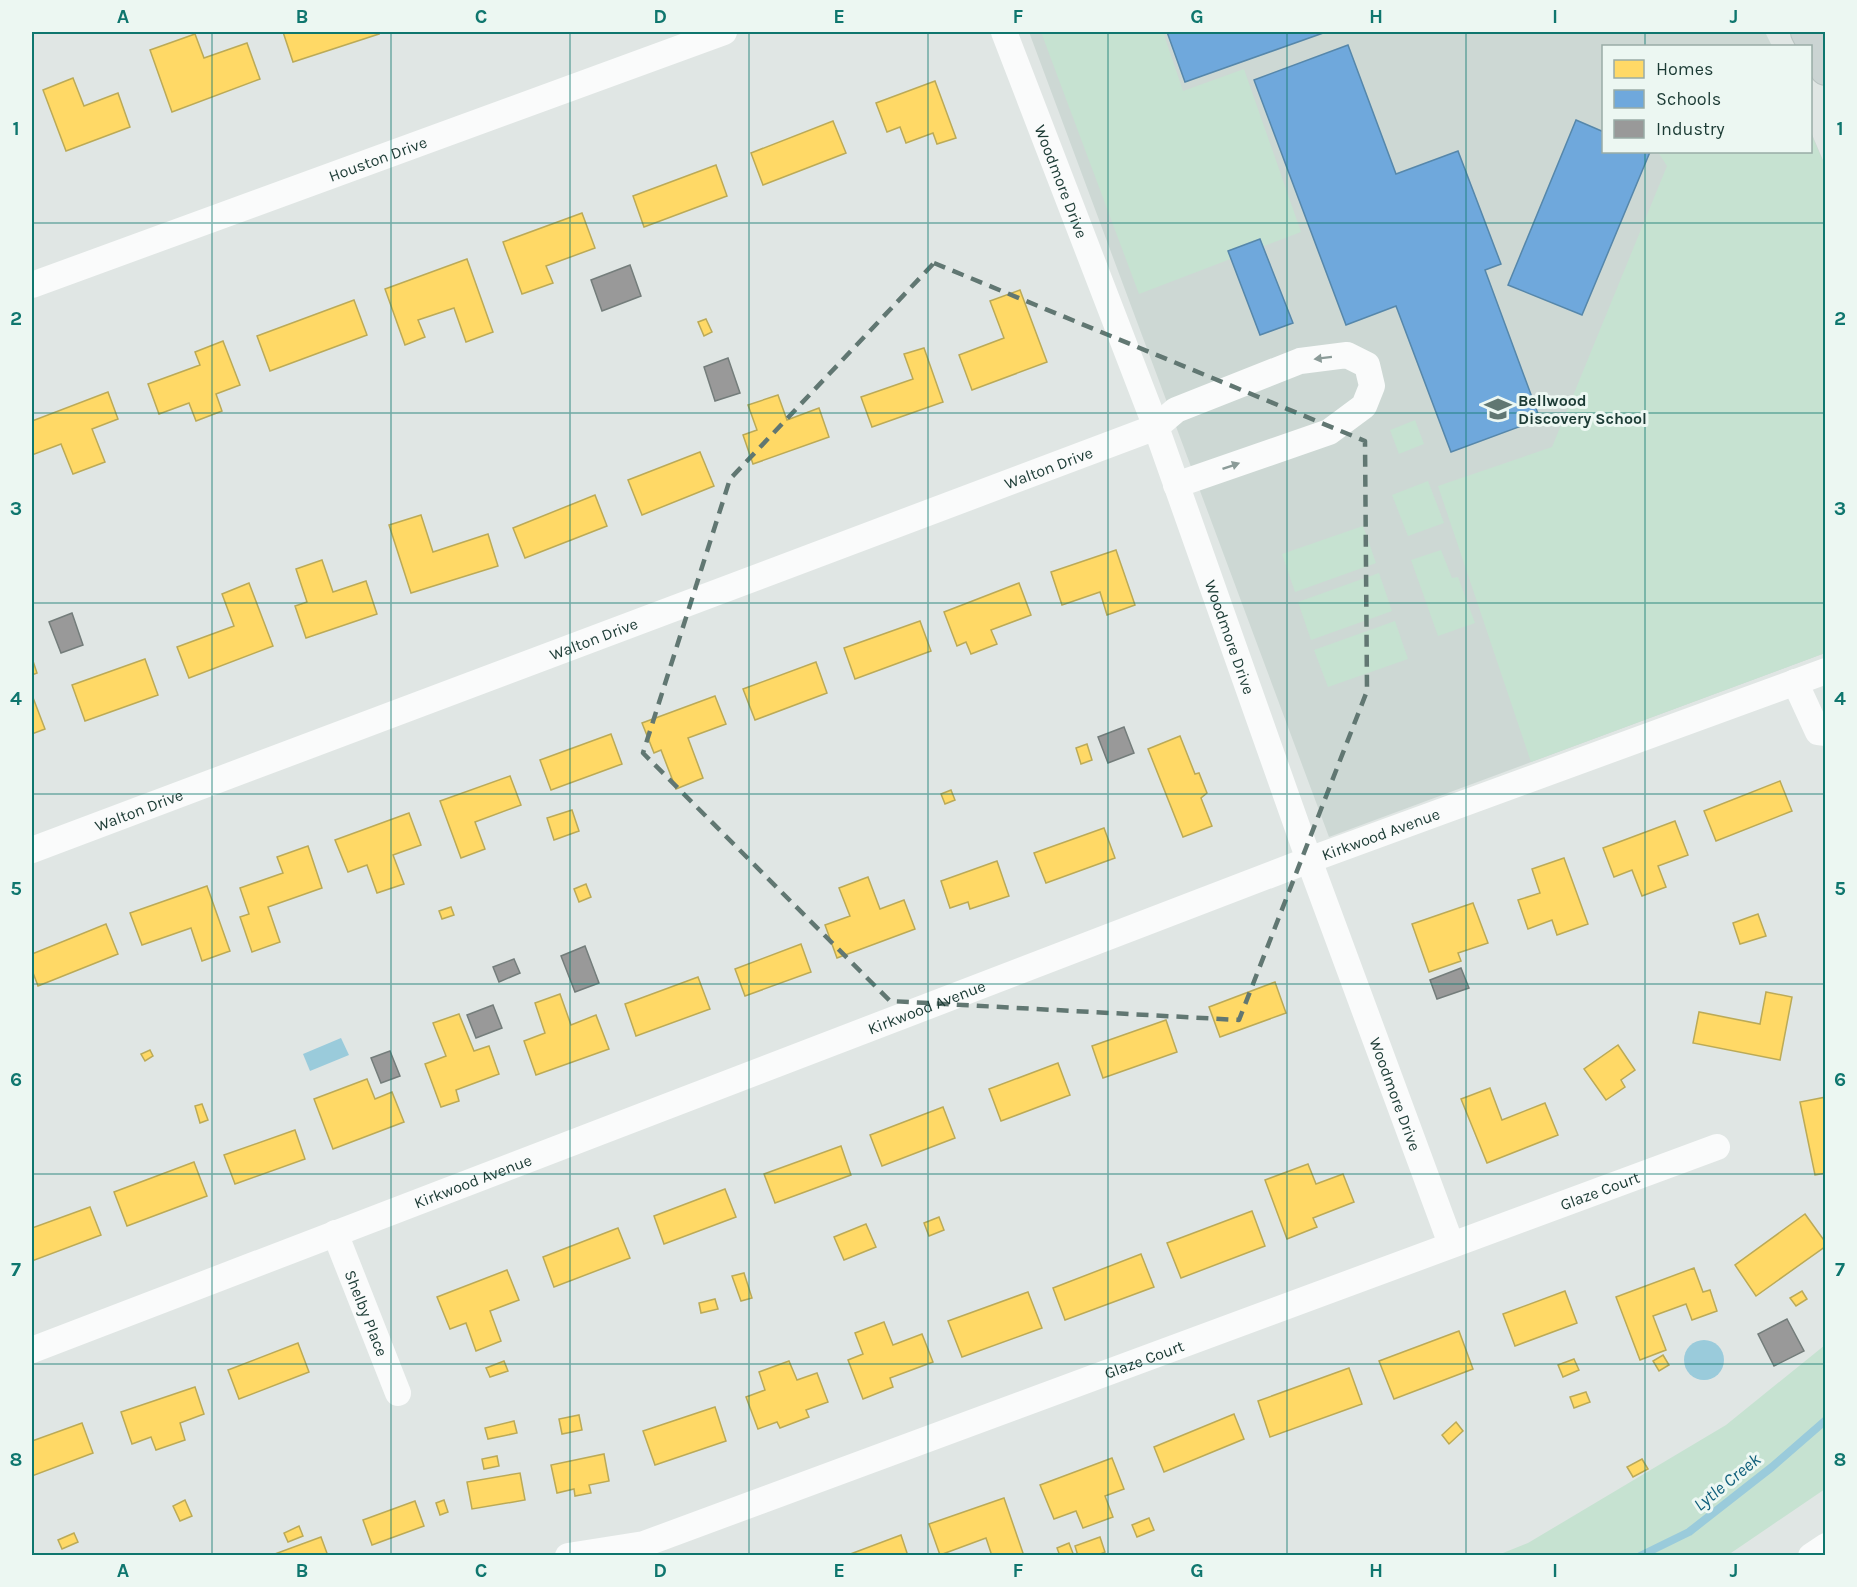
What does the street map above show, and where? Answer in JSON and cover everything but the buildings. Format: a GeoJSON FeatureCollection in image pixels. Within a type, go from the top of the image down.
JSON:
{"type":"FeatureCollection","features":[{"type":"Feature","properties":{"kind":"main road"},"geometry":{"type":"LineString","coordinates":[[1807,32],[1826,69]]}},
{"type":"Feature","properties":{"kind":"street","name":"Houston Drive"},"geometry":{"type":"LineString","coordinates":[[32,284],[724,32]]}},
{"type":"Feature","properties":{"kind":"street","name":"Woodmore Drive"},"geometry":{"type":"LineString","coordinates":[[1004,32],[1156,427],[1309,860],[1451,1244]]}},
{"type":"Feature","properties":{"kind":"street","name":"Walton Drive"},"geometry":{"type":"LineString","coordinates":[[32,850],[1156,427],[1176,410],[1300,361],[1347,355],[1367,365],[1372,386],[1364,406],[1329,432],[1176,485]]}},
{"type":"Feature","properties":{"kind":"street","name":"Kirkwood Avenue"},"geometry":{"type":"LineString","coordinates":[[32,1350],[1309,860],[1826,671]]}},
{"type":"Feature","properties":{"kind":"street"},"geometry":{"type":"LineString","coordinates":[[1795,682],[1818,732],[1826,733]]}},
{"type":"Feature","properties":{"kind":"street","name":"Glaze Court"},"geometry":{"type":"LineString","coordinates":[[568,1556],[644,1544],[1717,1147]]}},
{"type":"Feature","properties":{"kind":"street","name":"Shelby Place"},"geometry":{"type":"LineString","coordinates":[[335,1233],[398,1393]]}},
{"type":"Feature","properties":{"kind":"street"},"geometry":{"type":"LineString","coordinates":[[1811,1556],[1826,1546]]}},
{"type":"Feature","properties":{"kind":"highlighted area"},"geometry":{"type":"Polygon","coordinates":[[[934,263],[1365,441],[1367,691],[1239,1020],[890,1001],[643,753],[730,479],[934,263]]]}},
{"type":"Feature","properties":{"kind":"shaded area","name":"Bellwood Discovery School"},"geometry":{"type":"Polygon","coordinates":[[[1029,32],[1765,32],[1772,45],[1602,45],[1602,153],[1812,153],[1812,134],[1825,165],[1825,653],[1329,837],[1029,32]]]}},
{"type":"Feature","properties":{"kind":"green space"},"geometry":{"type":"Polygon","coordinates":[[[1041,32],[1163,32],[1183,91],[1244,69],[1301,232],[1139,294],[1041,32]]]}},
{"type":"Feature","properties":{"kind":"green space"},"geometry":{"type":"Polygon","coordinates":[[[1812,136],[1826,168],[1825,653],[1531,762],[1438,486],[1552,447],[1667,166],[1659,153],[1812,153],[1812,136]]]}},
{"type":"Feature","properties":{"kind":"green space"},"geometry":{"type":"Polygon","coordinates":[[[1415,420],[1424,444],[1399,454],[1390,430],[1415,420]]]}},
{"type":"Feature","properties":{"kind":"green space"},"geometry":{"type":"Polygon","coordinates":[[[1428,481],[1444,523],[1408,536],[1392,495],[1428,481]]]}},
{"type":"Feature","properties":{"kind":"green space"},"geometry":{"type":"Polygon","coordinates":[[[1363,526],[1376,563],[1295,592],[1282,554],[1363,526]]]}},
{"type":"Feature","properties":{"kind":"green space"},"geometry":{"type":"Polygon","coordinates":[[[1441,550],[1452,578],[1458,577],[1475,623],[1438,636],[1411,560],[1441,550]]]}},
{"type":"Feature","properties":{"kind":"green space"},"geometry":{"type":"Polygon","coordinates":[[[1379,573],[1392,611],[1311,640],[1298,602],[1379,573]]]}},
{"type":"Feature","properties":{"kind":"green space"},"geometry":{"type":"Polygon","coordinates":[[[1395,621],[1408,659],[1328,687],[1314,650],[1395,621]]]}},
{"type":"Feature","properties":{"kind":"green space"},"geometry":{"type":"Polygon","coordinates":[[[1825,1345],[1825,1489],[1728,1555],[1498,1555],[1528,1543],[1726,1425],[1825,1345]]]}},
{"type":"Feature","properties":{"kind":"water"},"geometry":{"type":"Polygon","coordinates":[[[341,1038],[349,1055],[310,1071],[303,1054],[341,1038]]]}},
{"type":"Feature","properties":{"kind":"water"},"geometry":{"type":"Polygon","coordinates":[[[1704,1340],[1712,1341],[1718,1346],[1723,1352],[1723,1368],[1718,1374],[1712,1379],[1704,1380],[1696,1379],[1690,1374],[1685,1368],[1684,1360],[1685,1352],[1690,1346],[1696,1341],[1704,1340]]]}},
{"type":"Feature","properties":{"kind":"waterway","name":"Lytle Creek"},"geometry":{"type":"LineString","coordinates":[[1640,1556],[1689,1532],[1772,1467],[1826,1420]]}},
{"type":"Feature","properties":{"kind":"place","name":"Bellwood Discovery School"},"geometry":{"type":"Point","coordinates":[1498,409]}}]}
